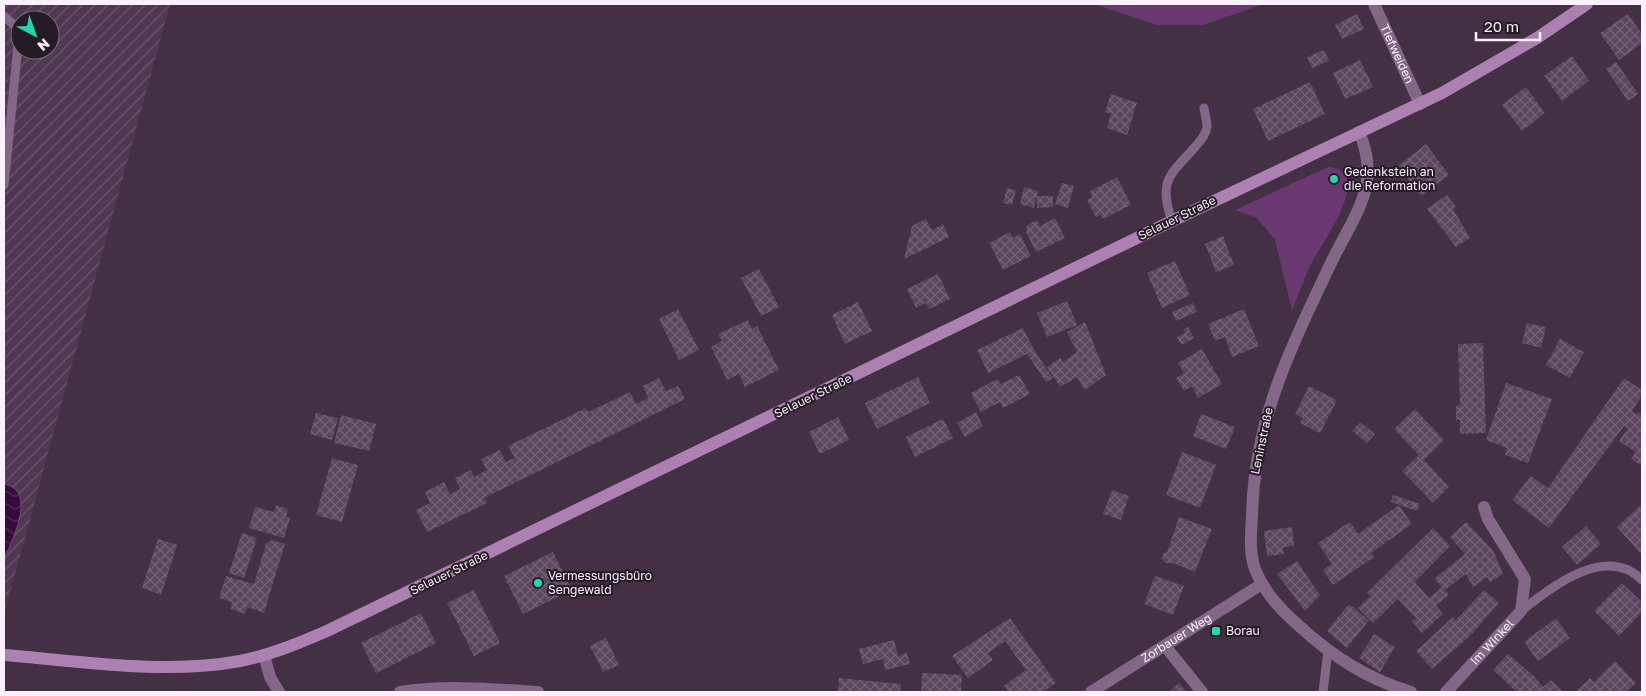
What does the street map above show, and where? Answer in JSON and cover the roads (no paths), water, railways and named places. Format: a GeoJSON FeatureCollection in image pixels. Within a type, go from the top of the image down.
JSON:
{"type":"FeatureCollection","features":[{"type":"Feature","properties":{"kind":"main road","name":"Selauer Straße"},"geometry":{"type":"LineString","coordinates":[[4,655],[112,663],[194,666],[226,663],[264,655],[328,631],[1172,221],[1420,104],[1505,58],[1587,4]]}},
{"type":"Feature","properties":{"kind":"street","name":"Tiefweiden"},"geometry":{"type":"LineString","coordinates":[[1374,4],[1420,104]]}},
{"type":"Feature","properties":{"kind":"street","name":"Leninstraße"},"geometry":{"type":"LineString","coordinates":[[1359,132],[1368,156],[1369,172],[1364,196],[1281,373],[1260,436],[1252,488],[1251,545],[1254,566],[1262,584],[1284,612],[1328,650],[1360,672],[1411,692]]}},
{"type":"Feature","properties":{"kind":"street","name":"Im Winkel"},"geometry":{"type":"LineString","coordinates":[[1446,692],[1521,610],[1525,579],[1488,520],[1484,507]]}},
{"type":"Feature","properties":{"kind":"street","name":"Zorbauer Weg"},"geometry":{"type":"LineString","coordinates":[[1091,692],[1262,584]]}},
{"type":"Feature","properties":{"kind":"street"},"geometry":{"type":"LineString","coordinates":[[1165,646],[1202,692]]}},
{"type":"Feature","properties":{"kind":"street"},"geometry":{"type":"LineString","coordinates":[[264,655],[270,677],[278,692]]}},
{"type":"Feature","properties":{"kind":"street"},"geometry":{"type":"LineString","coordinates":[[400,692],[429,688],[462,687],[538,692]]}},
{"type":"Feature","properties":{"kind":"lane"},"geometry":{"type":"LineString","coordinates":[[4,16],[15,26],[19,36],[4,185]]}},
{"type":"Feature","properties":{"kind":"lane"},"geometry":{"type":"LineString","coordinates":[[1172,221],[1165,201],[1166,184],[1176,166],[1204,136],[1207,127],[1204,108]]}},
{"type":"Feature","properties":{"kind":"lane"},"geometry":{"type":"LineString","coordinates":[[1521,610],[1540,596],[1581,572],[1599,566],[1617,566],[1630,569],[1642,580]]}},
{"type":"Feature","properties":{"kind":"lane"},"geometry":{"type":"LineString","coordinates":[[1323,692],[1328,650]]}},
{"type":"Feature","properties":{"kind":"water"},"geometry":{"type":"Polygon","coordinates":[[[4,484],[14,488],[19,496],[21,506],[20,517],[4,559],[4,484]]]}},
{"type":"Feature","properties":{"kind":"place","name":"Gedenkstein an die Reformation"},"geometry":{"type":"Point","coordinates":[1334,179]}},
{"type":"Feature","properties":{"kind":"place","name":"Vermessungsbüro Sengewald"},"geometry":{"type":"Point","coordinates":[538,583]}},
{"type":"Feature","properties":{"kind":"place","name":"Borau"},"geometry":{"type":"Point","coordinates":[1216,631]}}]}
